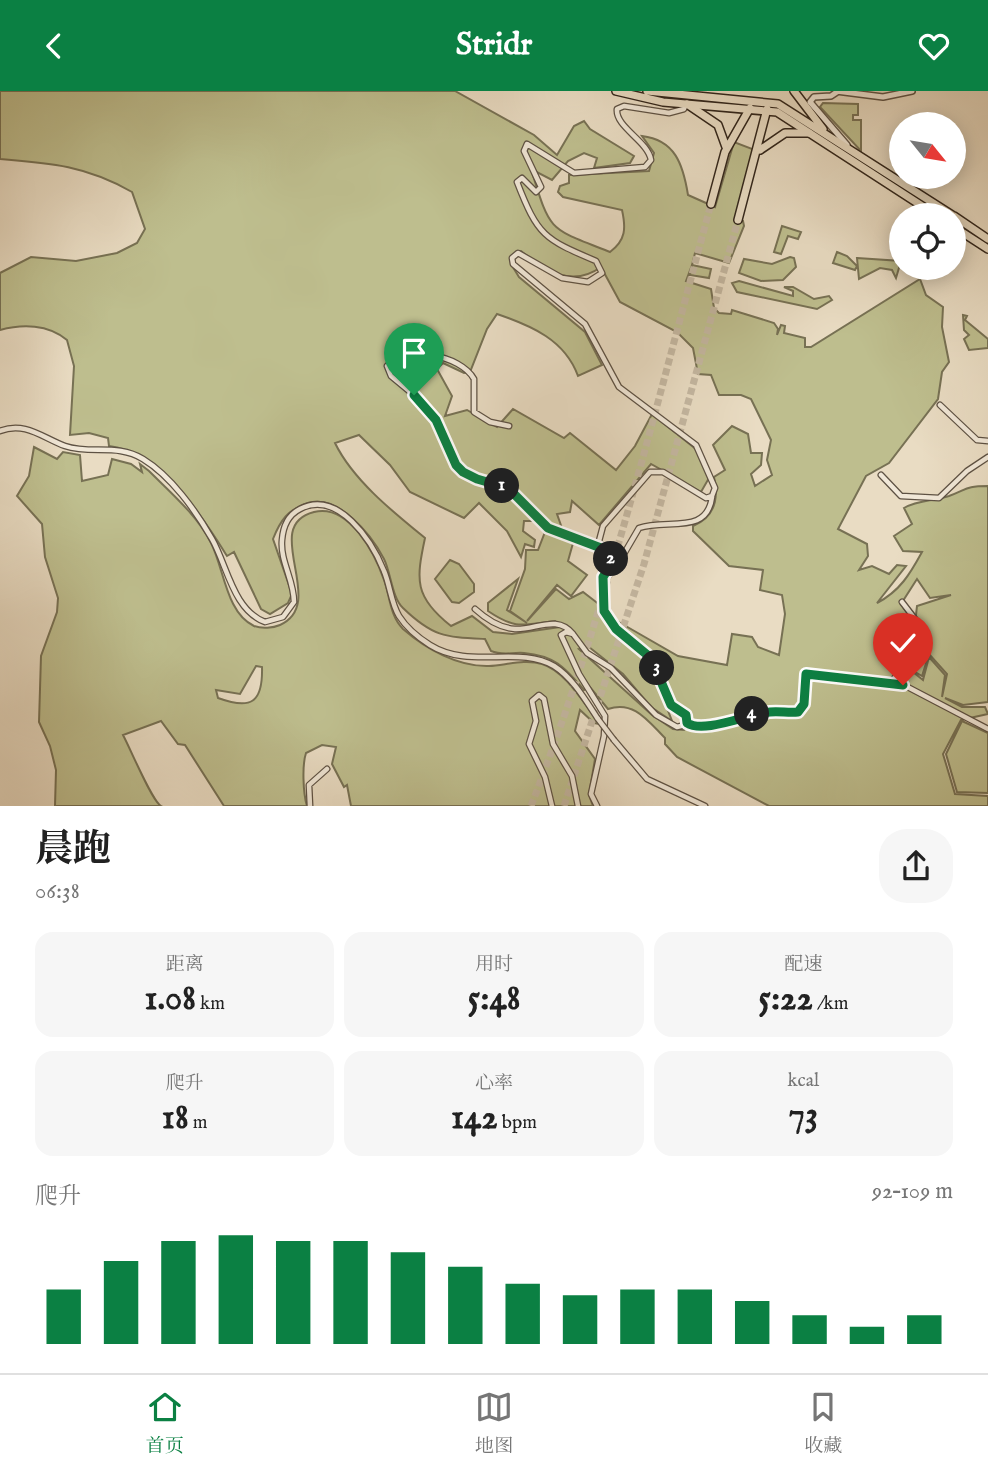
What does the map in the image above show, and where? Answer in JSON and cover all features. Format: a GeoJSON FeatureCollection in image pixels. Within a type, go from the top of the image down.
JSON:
{"type":"FeatureCollection","features":[{"type":"Feature","properties":{"kind":"main road"},"geometry":{"type":"LineString","coordinates":[[616,91],[642,98],[752,99],[769,96],[932,203]]}},
{"type":"Feature","properties":{"kind":"main road"},"geometry":{"type":"LineString","coordinates":[[647,91],[688,98],[705,91]]}},
{"type":"Feature","properties":{"kind":"main road"},"geometry":{"type":"LineString","coordinates":[[794,91],[808,113],[834,140]]}},
{"type":"Feature","properties":{"kind":"main road"},"geometry":{"type":"LineString","coordinates":[[738,221],[758,154],[769,96]]}},
{"type":"Feature","properties":{"kind":"main road"},"geometry":{"type":"LineString","coordinates":[[688,98],[718,125],[726,141],[710,204]]}},
{"type":"Feature","properties":{"kind":"main road"},"geometry":{"type":"LineString","coordinates":[[752,99],[918,203]]}},
{"type":"Feature","properties":{"kind":"main road"},"geometry":{"type":"LineString","coordinates":[[725,152],[752,99]]}},
{"type":"Feature","properties":{"kind":"main road"},"geometry":{"type":"LineString","coordinates":[[758,154],[780,135],[795,131],[810,133]]}},
{"type":"Feature","properties":{"kind":"main road"},"geometry":{"type":"LineString","coordinates":[[966,225],[988,239]]}},
{"type":"Feature","properties":{"kind":"main road"},"geometry":{"type":"LineString","coordinates":[[966,234],[988,249]]}},
{"type":"Feature","properties":{"kind":"street"},"geometry":{"type":"LineString","coordinates":[[676,91],[688,98],[684,109],[674,113],[624,106],[617,109],[619,118],[649,152],[650,162],[643,167],[577,173],[531,145],[526,145],[524,151],[541,187],[536,192],[522,178],[517,181],[538,228],[547,240],[597,262],[602,273],[595,280],[584,282],[547,271],[522,253],[516,254],[512,260],[585,324],[619,387],[696,445],[714,486],[708,512],[699,521],[639,528],[625,552],[611,564],[603,577],[604,611],[616,629],[653,660],[671,705],[686,715],[687,723]]}},
{"type":"Feature","properties":{"kind":"street"},"geometry":{"type":"LineString","coordinates":[[853,153],[810,102],[814,97],[831,96],[836,92],[858,92],[883,97],[912,91]]}},
{"type":"Feature","properties":{"kind":"street"},"geometry":{"type":"LineString","coordinates":[[509,426],[490,422],[474,412],[474,379],[461,365],[423,354],[400,357],[387,366],[391,376],[414,395],[436,420],[456,465],[463,472],[508,488],[548,528],[601,548],[611,558],[611,564]]}},
{"type":"Feature","properties":{"kind":"street"},"geometry":{"type":"LineString","coordinates":[[940,405],[977,440],[988,441]]}},
{"type":"Feature","properties":{"kind":"street"},"geometry":{"type":"LineString","coordinates":[[0,431],[13,427],[30,430],[68,447],[119,449],[147,461],[195,513],[220,553],[244,607],[265,622],[283,617],[294,602],[281,545],[286,522],[294,513],[307,506],[320,505],[336,509],[351,521],[377,558],[398,616],[426,643],[468,658],[542,661],[561,671],[648,779],[705,806]]}},
{"type":"Feature","properties":{"kind":"street"},"geometry":{"type":"LineString","coordinates":[[881,475],[901,496],[939,498],[967,471],[988,457]]}},
{"type":"Feature","properties":{"kind":"street"},"geometry":{"type":"LineString","coordinates":[[601,548],[603,526],[650,472],[663,472],[701,495],[712,496]]}},
{"type":"Feature","properties":{"kind":"street"},"geometry":{"type":"LineString","coordinates":[[892,681],[908,663],[912,651],[915,619],[902,602]]}},
{"type":"Feature","properties":{"kind":"street"},"geometry":{"type":"LineString","coordinates":[[475,609],[509,628],[555,623],[573,634],[587,653],[611,669],[656,715],[677,727],[687,723],[696,727],[753,714],[798,712],[804,704],[806,674],[828,678],[892,681],[988,729]]}},
{"type":"Feature","properties":{"kind":"street"},"geometry":{"type":"LineString","coordinates":[[573,634],[564,632],[561,636],[606,719],[591,794],[597,806]]}},
{"type":"Feature","properties":{"kind":"street"},"geometry":{"type":"LineString","coordinates":[[584,699],[592,692]]}},
{"type":"Feature","properties":{"kind":"street"},"geometry":{"type":"LineString","coordinates":[[552,806],[545,777],[529,742],[536,721],[532,701],[539,695],[544,699],[554,744],[572,776],[578,806]]}},
{"type":"Feature","properties":{"kind":"street"},"geometry":{"type":"LineString","coordinates":[[310,806],[309,785],[327,769]]}},
{"type":"Feature","properties":{"kind":"green space"},"geometry":{"type":"Polygon","coordinates":[[[0,91],[455,91],[534,135],[557,155],[574,126],[584,121],[590,129],[634,156],[630,163],[594,168],[597,158],[584,153],[568,161],[552,180],[531,169],[543,205],[554,225],[563,232],[610,252],[624,233],[622,210],[563,197],[558,192],[560,186],[569,183],[569,175],[649,171],[654,153],[642,136],[653,138],[676,155],[688,195],[715,207],[734,142],[755,150],[736,220],[743,221],[744,226],[729,263],[695,253],[686,281],[711,289],[714,308],[719,313],[731,314],[732,310],[774,323],[778,329],[777,335],[781,325],[785,326],[784,333],[805,338],[805,347],[811,347],[918,280],[926,295],[943,307],[942,327],[949,362],[942,372],[938,399],[889,463],[866,476],[838,529],[867,544],[868,556],[859,570],[872,566],[889,574],[897,565],[906,566],[877,603],[904,581],[922,552],[903,551],[894,536],[912,524],[904,508],[971,487],[988,486],[988,702],[963,705],[945,698],[962,707],[985,707],[988,714],[961,720],[943,754],[955,794],[988,796],[988,806],[769,806],[677,757],[665,744],[665,738],[640,714],[625,707],[608,709],[589,686],[584,690],[565,669],[552,660],[524,653],[504,654],[491,651],[485,639],[440,634],[423,625],[399,604],[384,559],[371,538],[352,518],[331,504],[308,503],[290,512],[282,521],[273,539],[292,594],[288,603],[270,614],[261,609],[234,552],[227,556],[192,504],[162,472],[128,451],[109,446],[108,438],[89,433],[70,435],[74,366],[67,340],[43,328],[17,327],[0,330],[0,273],[31,257],[76,261],[117,253],[137,243],[145,229],[132,192],[84,171],[36,162],[0,159],[0,91]],[[521,251],[517,252],[511,264],[519,277],[585,332],[602,365],[578,376],[565,353],[546,336],[497,314],[487,329],[470,372],[464,373],[443,363],[437,369],[452,396],[445,416],[467,410],[497,427],[513,409],[564,438],[570,433],[616,470],[635,446],[652,414],[697,450],[709,478],[701,492],[651,464],[599,525],[572,501],[570,512],[557,514],[563,531],[549,526],[511,488],[482,481],[512,495],[530,512],[534,521],[524,521],[523,531],[535,540],[534,547],[525,544],[521,557],[507,531],[479,503],[464,518],[410,492],[390,465],[359,435],[335,443],[363,482],[425,538],[420,565],[421,587],[430,606],[451,626],[472,616],[493,632],[512,634],[560,627],[555,621],[535,624],[513,624],[488,611],[488,603],[518,579],[507,610],[527,623],[510,611],[525,569],[526,550],[538,550],[545,532],[573,543],[568,561],[587,575],[571,596],[557,585],[527,621],[556,589],[569,599],[583,592],[600,605],[607,624],[635,646],[650,665],[672,721],[651,707],[623,674],[589,647],[579,649],[652,715],[673,729],[684,730],[692,722],[689,714],[669,697],[663,673],[649,651],[617,621],[678,656],[727,665],[732,634],[752,637],[758,647],[779,655],[785,614],[782,595],[760,590],[763,570],[729,566],[693,531],[693,526],[711,512],[716,493],[714,477],[725,470],[713,445],[732,426],[748,434],[751,453],[762,453],[761,465],[751,474],[755,486],[772,475],[767,460],[771,440],[751,399],[741,395],[719,395],[711,375],[698,374],[693,348],[677,332],[620,302],[601,267],[580,276],[570,276],[540,265],[521,251]],[[917,579],[901,604],[911,618],[908,668],[923,680],[929,657],[945,675],[942,697],[947,674],[929,654],[922,676],[910,669],[917,606],[951,595],[930,598],[917,579]]]}},
{"type":"Feature","properties":{"kind":"green space"},"geometry":{"type":"Polygon","coordinates":[[[823,103],[858,104],[858,115],[853,115],[853,120],[861,120],[861,151],[820,107],[823,103]]]}},
{"type":"Feature","properties":{"kind":"green space"},"geometry":{"type":"Polygon","coordinates":[[[782,226],[801,232],[798,239],[788,236],[781,254],[774,252],[782,226]]]}},
{"type":"Feature","properties":{"kind":"green space"},"geometry":{"type":"Polygon","coordinates":[[[837,252],[847,256],[857,266],[855,270],[833,263],[837,252]]]}},
{"type":"Feature","properties":{"kind":"green space"},"geometry":{"type":"Polygon","coordinates":[[[794,258],[796,267],[783,280],[761,281],[739,273],[744,259],[772,264],[794,258]]]}},
{"type":"Feature","properties":{"kind":"green space"},"geometry":{"type":"Polygon","coordinates":[[[857,258],[889,260],[889,270],[880,268],[859,279],[857,258]]]}},
{"type":"Feature","properties":{"kind":"green space"},"geometry":{"type":"Polygon","coordinates":[[[692,265],[711,269],[709,278],[690,275],[692,265]]]}},
{"type":"Feature","properties":{"kind":"green space"},"geometry":{"type":"Polygon","coordinates":[[[739,281],[793,296],[793,291],[784,287],[793,287],[814,299],[829,296],[832,300],[817,309],[737,292],[732,283],[739,281]]]}},
{"type":"Feature","properties":{"kind":"green space"},"geometry":{"type":"Polygon","coordinates":[[[963,315],[967,316],[965,320],[988,339],[988,348],[969,350],[964,339],[969,335],[964,330],[963,315]]]}},
{"type":"Feature","properties":{"kind":"green space"},"geometry":{"type":"Polygon","coordinates":[[[34,447],[57,459],[63,452],[80,455],[82,481],[108,475],[112,459],[131,464],[142,472],[140,464],[175,496],[198,523],[211,543],[237,611],[245,620],[260,628],[280,625],[293,614],[298,600],[298,583],[292,532],[299,520],[314,512],[327,511],[338,515],[359,533],[367,545],[384,580],[395,618],[412,636],[432,650],[454,660],[477,666],[522,662],[542,664],[567,681],[600,724],[594,723],[580,710],[575,731],[595,759],[589,795],[593,806],[351,806],[347,785],[344,787],[332,764],[336,747],[322,745],[306,753],[304,779],[307,806],[224,806],[185,745],[178,744],[161,721],[123,735],[147,785],[161,806],[55,806],[56,770],[50,746],[39,722],[41,656],[57,612],[58,598],[45,557],[42,524],[17,496],[29,476],[34,447]],[[256,666],[240,694],[216,690],[218,698],[239,703],[253,701],[260,689],[262,667],[256,666]]]}},
{"type":"Feature","properties":{"kind":"green space"},"geometry":{"type":"Polygon","coordinates":[[[450,560],[459,564],[474,584],[474,592],[459,603],[452,602],[435,579],[450,560]]]}},
{"type":"Feature","properties":{"kind":"green space"},"geometry":{"type":"Polygon","coordinates":[[[962,721],[988,733],[988,793],[957,792],[946,754],[962,721]]]}},
{"type":"Feature","properties":{"kind":"tunnel"},"geometry":{"type":"LineString","coordinates":[[531,806],[607,583],[711,204]]}},
{"type":"Feature","properties":{"kind":"tunnel"},"geometry":{"type":"LineString","coordinates":[[564,806],[644,564],[738,220]]}},
{"type":"Feature","properties":{"kind":"route"},"geometry":{"type":"LineString","coordinates":[[414,395],[436,420],[456,465],[463,472],[508,488],[548,528],[601,548],[611,558],[611,565],[603,577],[604,611],[616,629],[653,660],[671,705],[686,715],[687,723],[691,726],[718,724],[771,711],[798,712],[804,704],[806,674],[828,678],[892,681],[903,685]]}}]}
